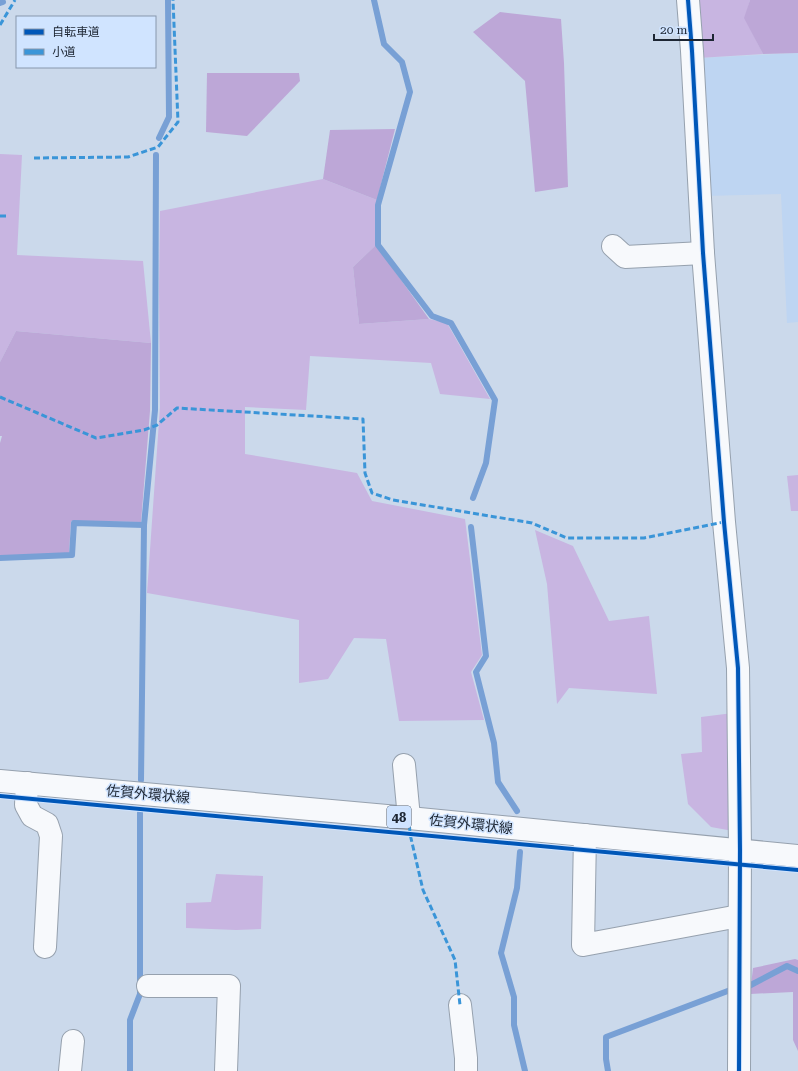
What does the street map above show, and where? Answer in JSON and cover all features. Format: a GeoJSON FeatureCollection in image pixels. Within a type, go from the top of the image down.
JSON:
{"type":"FeatureCollection","features":[{"type":"Feature","properties":{"kind":"street"},"geometry":{"type":"LineString","coordinates":[[688,0],[703,254],[724,522],[738,668],[740,850],[739,1071]]}},
{"type":"Feature","properties":{"kind":"street"},"geometry":{"type":"LineString","coordinates":[[612,246],[625,257],[703,254]]}},
{"type":"Feature","properties":{"kind":"street"},"geometry":{"type":"LineString","coordinates":[[404,765],[409,818]]}},
{"type":"Feature","properties":{"kind":"street","name":"佐賀外環状線"},"geometry":{"type":"LineString","coordinates":[[0,781],[409,818],[798,856]]}},
{"type":"Feature","properties":{"kind":"street"},"geometry":{"type":"LineString","coordinates":[[27,783],[26,805],[32,816],[47,824],[52,836],[45,947]]}},
{"type":"Feature","properties":{"kind":"street"},"geometry":{"type":"LineString","coordinates":[[585,835],[583,945],[740,916]]}},
{"type":"Feature","properties":{"kind":"street"},"geometry":{"type":"LineString","coordinates":[[148,986],[229,986],[226,1071]]}},
{"type":"Feature","properties":{"kind":"street"},"geometry":{"type":"LineString","coordinates":[[460,1005],[466,1071]]}},
{"type":"Feature","properties":{"kind":"street"},"geometry":{"type":"LineString","coordinates":[[70,1071],[73,1041]]}},
{"type":"Feature","properties":{"kind":"shaded area"},"geometry":{"type":"Polygon","coordinates":[[[695,0],[750,0],[745,18],[763,54],[698,58],[695,0]]]}},
{"type":"Feature","properties":{"kind":"shaded area"},"geometry":{"type":"Polygon","coordinates":[[[750,0],[798,0],[798,53],[763,54],[744,18],[750,0]]]}},
{"type":"Feature","properties":{"kind":"shaded area"},"geometry":{"type":"Polygon","coordinates":[[[500,12],[561,19],[568,187],[535,192],[525,81],[473,32],[500,12]]]}},
{"type":"Feature","properties":{"kind":"shaded area"},"geometry":{"type":"Polygon","coordinates":[[[798,53],[798,322],[787,323],[781,194],[704,196],[698,58],[798,53]]]}},
{"type":"Feature","properties":{"kind":"shaded area"},"geometry":{"type":"Polygon","coordinates":[[[207,73],[299,73],[300,81],[247,136],[206,132],[207,73]]]}},
{"type":"Feature","properties":{"kind":"shaded area"},"geometry":{"type":"Polygon","coordinates":[[[395,129],[377,200],[323,179],[330,130],[395,129]]]}},
{"type":"Feature","properties":{"kind":"shaded area"},"geometry":{"type":"Polygon","coordinates":[[[0,154],[22,155],[17,255],[143,261],[151,343],[16,331],[0,362],[0,154]]]}},
{"type":"Feature","properties":{"kind":"shaded area"},"geometry":{"type":"Polygon","coordinates":[[[323,179],[377,200],[376,245],[353,267],[359,324],[429,319],[447,323],[490,399],[440,394],[431,363],[310,356],[306,410],[245,407],[245,454],[357,473],[372,501],[465,519],[482,655],[471,672],[484,720],[399,721],[386,639],[354,638],[328,679],[299,683],[299,620],[147,593],[160,407],[160,211],[323,179]]]}},
{"type":"Feature","properties":{"kind":"shaded area"},"geometry":{"type":"Polygon","coordinates":[[[376,245],[429,319],[359,324],[353,267],[376,245]]]}},
{"type":"Feature","properties":{"kind":"shaded area"},"geometry":{"type":"Polygon","coordinates":[[[16,331],[151,343],[150,411],[141,522],[71,521],[69,553],[0,556],[0,443],[2,436],[0,436],[0,362],[16,331]]]}},
{"type":"Feature","properties":{"kind":"shaded area"},"geometry":{"type":"Polygon","coordinates":[[[798,475],[798,511],[791,511],[787,476],[798,475]]]}},
{"type":"Feature","properties":{"kind":"shaded area"},"geometry":{"type":"Polygon","coordinates":[[[535,530],[573,546],[609,621],[649,616],[657,694],[569,688],[557,704],[547,584],[535,530]]]}},
{"type":"Feature","properties":{"kind":"shaded area"},"geometry":{"type":"Polygon","coordinates":[[[733,713],[733,831],[711,827],[688,804],[681,754],[702,752],[701,717],[733,713]]]}},
{"type":"Feature","properties":{"kind":"shaded area"},"geometry":{"type":"Polygon","coordinates":[[[216,874],[263,876],[261,929],[236,930],[186,928],[186,903],[211,902],[216,874]]]}},
{"type":"Feature","properties":{"kind":"shaded area"},"geometry":{"type":"Polygon","coordinates":[[[795,959],[798,960],[798,1051],[793,1040],[793,992],[750,994],[753,968],[795,959]]]}},
{"type":"Feature","properties":{"kind":"waterway"},"geometry":{"type":"LineString","coordinates":[[159,138],[169,117],[168,0]]}},
{"type":"Feature","properties":{"kind":"waterway"},"geometry":{"type":"LineString","coordinates":[[374,0],[384,44],[402,62],[410,92],[378,205],[378,245],[432,316],[451,323],[495,400],[486,463],[473,498]]}},
{"type":"Feature","properties":{"kind":"waterway"},"geometry":{"type":"LineString","coordinates":[[141,780],[144,525],[155,410],[156,155]]}},
{"type":"Feature","properties":{"kind":"waterway"},"geometry":{"type":"LineString","coordinates":[[0,558],[72,555],[74,523],[144,525]]}},
{"type":"Feature","properties":{"kind":"waterway"},"geometry":{"type":"LineString","coordinates":[[471,527],[486,656],[476,672],[494,743],[498,782],[517,811]]}},
{"type":"Feature","properties":{"kind":"waterway"},"geometry":{"type":"LineString","coordinates":[[130,1071],[130,1020],[140,994],[140,813]]}},
{"type":"Feature","properties":{"kind":"waterway"},"geometry":{"type":"LineString","coordinates":[[520,852],[517,888],[501,953],[514,997],[514,1025],[525,1071]]}},
{"type":"Feature","properties":{"kind":"waterway"},"geometry":{"type":"LineString","coordinates":[[747,987],[787,966],[798,971]]}},
{"type":"Feature","properties":{"kind":"waterway"},"geometry":{"type":"LineString","coordinates":[[608,1071],[606,1059],[606,1037],[733,989]]}},
{"type":"Feature","properties":{"kind":"marked path"},"geometry":{"type":"LineString","coordinates":[[0,25],[15,0]]}},
{"type":"Feature","properties":{"kind":"marked path"},"geometry":{"type":"LineString","coordinates":[[34,158],[128,157],[158,147],[178,122],[173,0]]}},
{"type":"Feature","properties":{"kind":"marked path"},"geometry":{"type":"LineString","coordinates":[[0,216],[7,216]]}},
{"type":"Feature","properties":{"kind":"marked path"},"geometry":{"type":"LineString","coordinates":[[0,397],[96,438],[144,430],[157,425],[177,408],[363,419],[365,473],[372,493],[393,500],[532,523],[567,538],[644,538],[724,522]]}},
{"type":"Feature","properties":{"kind":"marked path"},"geometry":{"type":"LineString","coordinates":[[409,818],[410,834],[423,890],[455,960],[460,1005]]}},
{"type":"Feature","properties":{"kind":"cycle path"},"geometry":{"type":"LineString","coordinates":[[688,0],[703,253],[724,522],[738,668],[740,850],[739,1071]]}},
{"type":"Feature","properties":{"kind":"cycle path"},"geometry":{"type":"LineString","coordinates":[[0,796],[798,870]]}}]}
